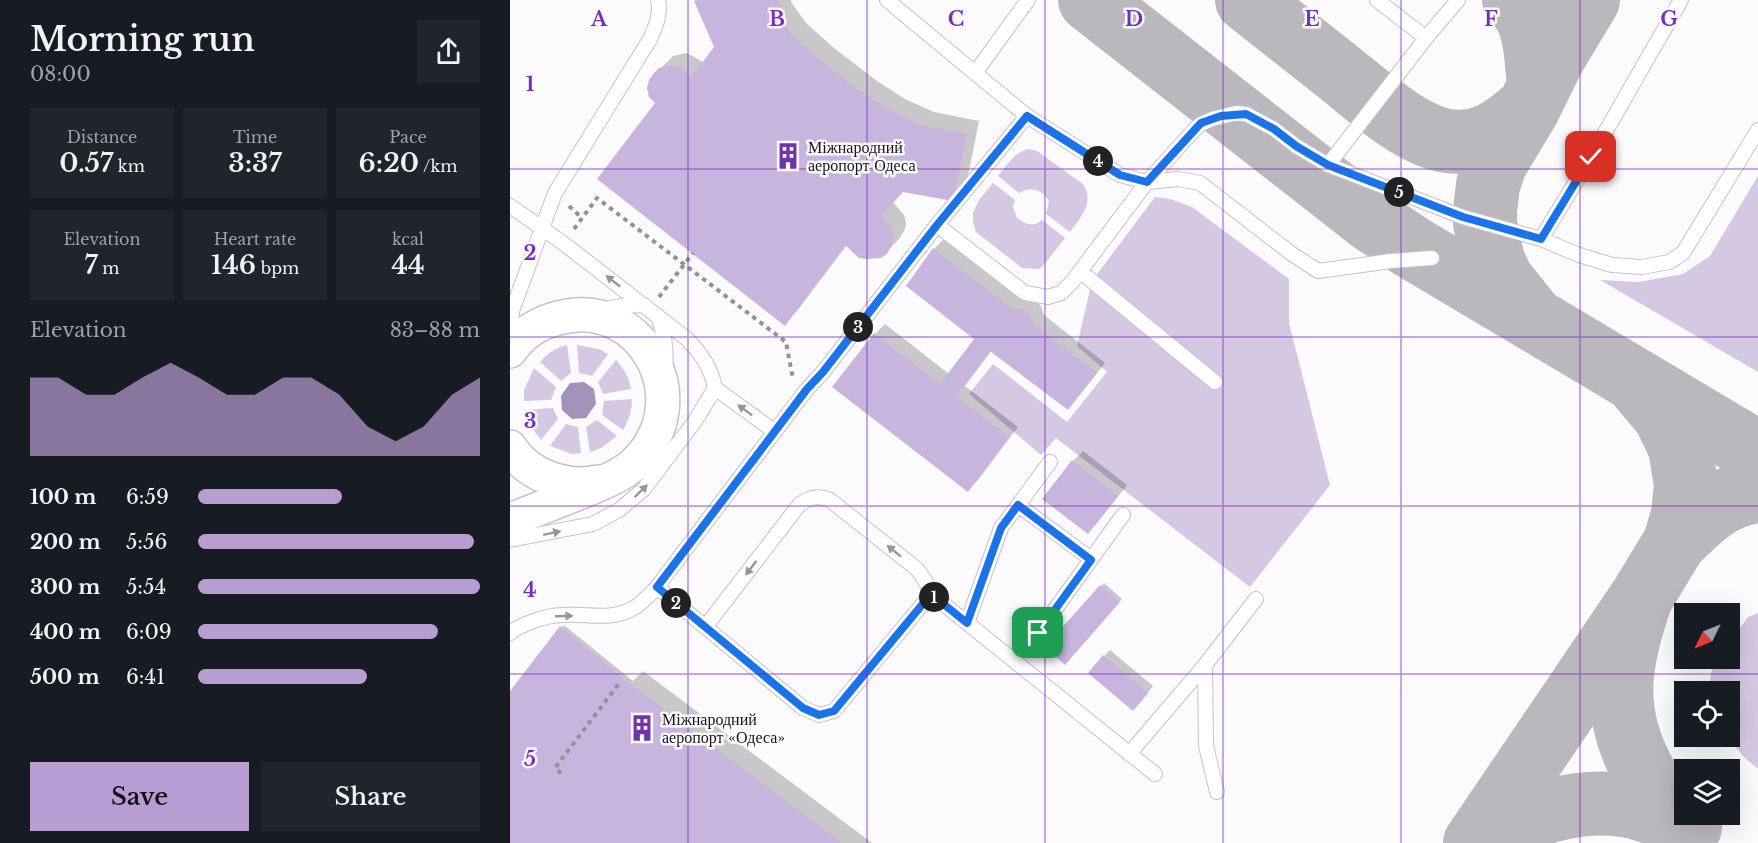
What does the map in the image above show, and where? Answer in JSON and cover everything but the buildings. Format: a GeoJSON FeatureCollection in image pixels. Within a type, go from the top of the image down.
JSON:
{"type":"FeatureCollection","features":[{"type":"Feature","properties":{"kind":"main road"},"geometry":{"type":"LineString","coordinates":[[510,520],[613,478],[632,465],[647,450],[657,431],[663,411],[663,387],[656,365],[647,349],[630,332],[608,320],[588,315],[568,315],[547,321],[527,332],[513,347]]}},
{"type":"Feature","properties":{"kind":"main road"},"geometry":{"type":"LineString","coordinates":[[510,447],[528,467],[549,478],[569,483],[591,483],[613,478]]}},
{"type":"Feature","properties":{"kind":"lane"},"geometry":{"type":"LineString","coordinates":[[513,347],[512,311],[555,193],[650,39],[660,9],[658,0]]}},
{"type":"Feature","properties":{"kind":"lane"},"geometry":{"type":"LineString","coordinates":[[886,0],[1027,116],[1120,175],[1147,182],[1178,179],[1200,183],[1292,254],[1318,271],[1432,258]]}},
{"type":"Feature","properties":{"kind":"lane"},"geometry":{"type":"LineString","coordinates":[[975,72],[1028,0]]}},
{"type":"Feature","properties":{"kind":"lane"},"geometry":{"type":"LineString","coordinates":[[1377,0],[1426,38]]}},
{"type":"Feature","properties":{"kind":"lane"},"geometry":{"type":"LineString","coordinates":[[1328,165],[1458,0]]}},
{"type":"Feature","properties":{"kind":"lane"},"geometry":{"type":"LineString","coordinates":[[1541,239],[1681,0]]}},
{"type":"Feature","properties":{"kind":"lane"},"geometry":{"type":"LineString","coordinates":[[937,225],[1025,293],[1048,297],[1061,293],[1081,272],[1147,182],[1201,123],[1236,113],[1256,118],[1328,165],[1463,217],[1541,239],[1579,255],[1612,265],[1642,267],[1670,262],[1683,253],[1758,130]]}},
{"type":"Feature","properties":{"kind":"lane"},"geometry":{"type":"LineString","coordinates":[[510,633],[515,628],[540,618],[563,615],[620,614],[634,608],[657,587],[798,401],[937,225],[1027,116]]}},
{"type":"Feature","properties":{"kind":"lane"},"geometry":{"type":"LineString","coordinates":[[510,206],[563,243],[687,339],[703,356],[712,373],[715,388],[775,432]]}},
{"type":"Feature","properties":{"kind":"lane"},"geometry":{"type":"LineString","coordinates":[[1081,272],[1215,382]]}},
{"type":"Feature","properties":{"kind":"lane"},"geometry":{"type":"LineString","coordinates":[[568,315],[583,315],[622,306],[644,305]]}},
{"type":"Feature","properties":{"kind":"lane"},"geometry":{"type":"LineString","coordinates":[[658,316],[666,345],[663,387]]}},
{"type":"Feature","properties":{"kind":"lane"},"geometry":{"type":"LineString","coordinates":[[510,540],[593,524],[619,510],[644,489],[695,421],[715,388]]}},
{"type":"Feature","properties":{"kind":"lane"},"geometry":{"type":"LineString","coordinates":[[967,623],[1001,528],[1050,462]]}},
{"type":"Feature","properties":{"kind":"lane"},"geometry":{"type":"LineString","coordinates":[[706,626],[799,505],[808,498],[819,496],[830,500],[917,569],[931,594],[1155,774]]}},
{"type":"Feature","properties":{"kind":"lane"},"geometry":{"type":"LineString","coordinates":[[1018,505],[1091,560]]}},
{"type":"Feature","properties":{"kind":"lane"},"geometry":{"type":"LineString","coordinates":[[1038,633],[1123,515]]}},
{"type":"Feature","properties":{"kind":"lane"},"geometry":{"type":"LineString","coordinates":[[657,587],[803,708],[819,715],[834,711],[931,594]]}},
{"type":"Feature","properties":{"kind":"lane"},"geometry":{"type":"LineString","coordinates":[[1129,753],[1205,665],[1256,599]]}},
{"type":"Feature","properties":{"kind":"lane"},"geometry":{"type":"LineString","coordinates":[[1205,665],[1206,746],[1217,792]]}},
{"type":"Feature","properties":{"kind":"path"},"geometry":{"type":"LineString","coordinates":[[563,243],[597,198],[786,342],[798,401]]}},
{"type":"Feature","properties":{"kind":"path"},"geometry":{"type":"LineString","coordinates":[[561,773],[555,768],[620,682]]}},
{"type":"Feature","properties":{"kind":"shaded area"},"geometry":{"type":"Polygon","coordinates":[[[1029,149],[1037,151],[1083,184],[1088,197],[1087,203],[1070,232],[1046,214],[1049,201],[1043,194],[1032,189],[1019,193],[998,176],[1015,156],[1029,149]]]}},
{"type":"Feature","properties":{"kind":"shaded area"},"geometry":{"type":"Polygon","coordinates":[[[1758,176],[1758,372],[1600,280],[1638,282],[1683,274],[1710,256],[1758,176]]]}},
{"type":"Feature","properties":{"kind":"shaded area"},"geometry":{"type":"Polygon","coordinates":[[[993,183],[1015,200],[1013,206],[1017,218],[1030,224],[1036,224],[1042,220],[1065,238],[1039,269],[1022,268],[976,232],[973,213],[979,200],[993,183]]]}},
{"type":"Feature","properties":{"kind":"shaded area"},"geometry":{"type":"Polygon","coordinates":[[[1155,197],[1170,199],[1192,207],[1289,279],[1289,323],[1330,485],[1250,587],[1056,438],[1041,455],[969,394],[993,364],[1067,422],[1107,372],[1077,346],[1092,281],[1155,197]]]}},
{"type":"Feature","properties":{"kind":"shaded area"},"geometry":{"type":"Polygon","coordinates":[[[567,345],[571,373],[561,381],[540,362],[552,351],[567,345]]]}},
{"type":"Feature","properties":{"kind":"shaded area"},"geometry":{"type":"Polygon","coordinates":[[[577,345],[599,349],[608,354],[592,376],[579,373],[577,345]]]}},
{"type":"Feature","properties":{"kind":"shaded area"},"geometry":{"type":"Polygon","coordinates":[[[616,360],[626,373],[631,389],[603,394],[598,382],[616,360]]]}},
{"type":"Feature","properties":{"kind":"shaded area"},"geometry":{"type":"Polygon","coordinates":[[[534,368],[556,387],[551,400],[524,401],[524,390],[534,368]]]}},
{"type":"Feature","properties":{"kind":"shaded area"},"geometry":{"type":"Polygon","coordinates":[[[584,382],[594,389],[596,404],[586,418],[572,419],[562,410],[561,396],[570,383],[584,382]]]}},
{"type":"Feature","properties":{"kind":"shaded area"},"geometry":{"type":"Polygon","coordinates":[[[632,399],[630,415],[623,430],[602,415],[604,401],[632,399]]]}},
{"type":"Feature","properties":{"kind":"shaded area"},"geometry":{"type":"Polygon","coordinates":[[[553,408],[558,419],[541,440],[527,421],[525,410],[553,408]]]}},
{"type":"Feature","properties":{"kind":"shaded area"},"geometry":{"type":"Polygon","coordinates":[[[597,420],[617,436],[601,448],[590,452],[586,427],[597,420]]]}},
{"type":"Feature","properties":{"kind":"shaded area"},"geometry":{"type":"Polygon","coordinates":[[[566,424],[578,427],[581,453],[572,454],[550,446],[566,424]]]}},
{"type":"Feature","properties":{"kind":"shaded area"},"geometry":{"type":"Polygon","coordinates":[[[1758,613],[1758,769],[1736,747],[1740,747],[1740,681],[1711,681],[1712,669],[1740,669],[1740,628],[1748,617],[1758,613]]]}},
{"type":"Feature","properties":{"kind":"taxiway"},"geometry":{"type":"LineString","coordinates":[[1090,0],[1371,220],[1410,246],[1758,453]]}},
{"type":"Feature","properties":{"kind":"taxiway"},"geometry":{"type":"LineString","coordinates":[[1247,0],[1390,113],[1434,138],[1460,142],[1482,138],[1502,128],[1529,107]]}},
{"type":"Feature","properties":{"kind":"taxiway"},"geometry":{"type":"LineString","coordinates":[[1514,0],[1522,8],[1531,29],[1539,86]]}},
{"type":"Feature","properties":{"kind":"taxiway"},"geometry":{"type":"LineString","coordinates":[[1530,315],[1502,280],[1493,261],[1485,223],[1488,185],[1495,164],[1529,107],[1553,58],[1588,0]]}},
{"type":"Feature","properties":{"kind":"taxiway"},"geometry":{"type":"LineString","coordinates":[[1639,385],[1665,416],[1680,447],[1686,485],[1683,514],[1675,542],[1693,524],[1723,502],[1745,493],[1758,491]]}},
{"type":"Feature","properties":{"kind":"taxiway"},"geometry":{"type":"LineString","coordinates":[[1475,843],[1641,598],[1675,542]]}},
{"type":"Feature","properties":{"kind":"taxiway"},"geometry":{"type":"LineString","coordinates":[[1487,843],[1534,816],[1552,810],[1588,804],[1632,806],[1690,827],[1666,805],[1654,789],[1633,749],[1626,727],[1622,706],[1623,664],[1641,598]]}},
{"type":"Feature","properties":{"kind":"place","name":"Міжнародний аеропорт Одеса"},"geometry":{"type":"Point","coordinates":[788,156]}},
{"type":"Feature","properties":{"kind":"place","name":"Міжнародний аеропорт «Одеса»"},"geometry":{"type":"Point","coordinates":[642,728]}},
{"type":"Feature","properties":{"kind":"route"},"geometry":{"type":"LineString","coordinates":[[1038,633],[1091,560],[1018,505],[1001,528],[967,623],[931,594],[834,711],[819,715],[803,708],[657,587],[807,389],[1027,116],[1120,175],[1147,182],[1201,123],[1221,116],[1246,114],[1274,129],[1296,146],[1328,165],[1463,217],[1541,239],[1591,157]]}}]}
